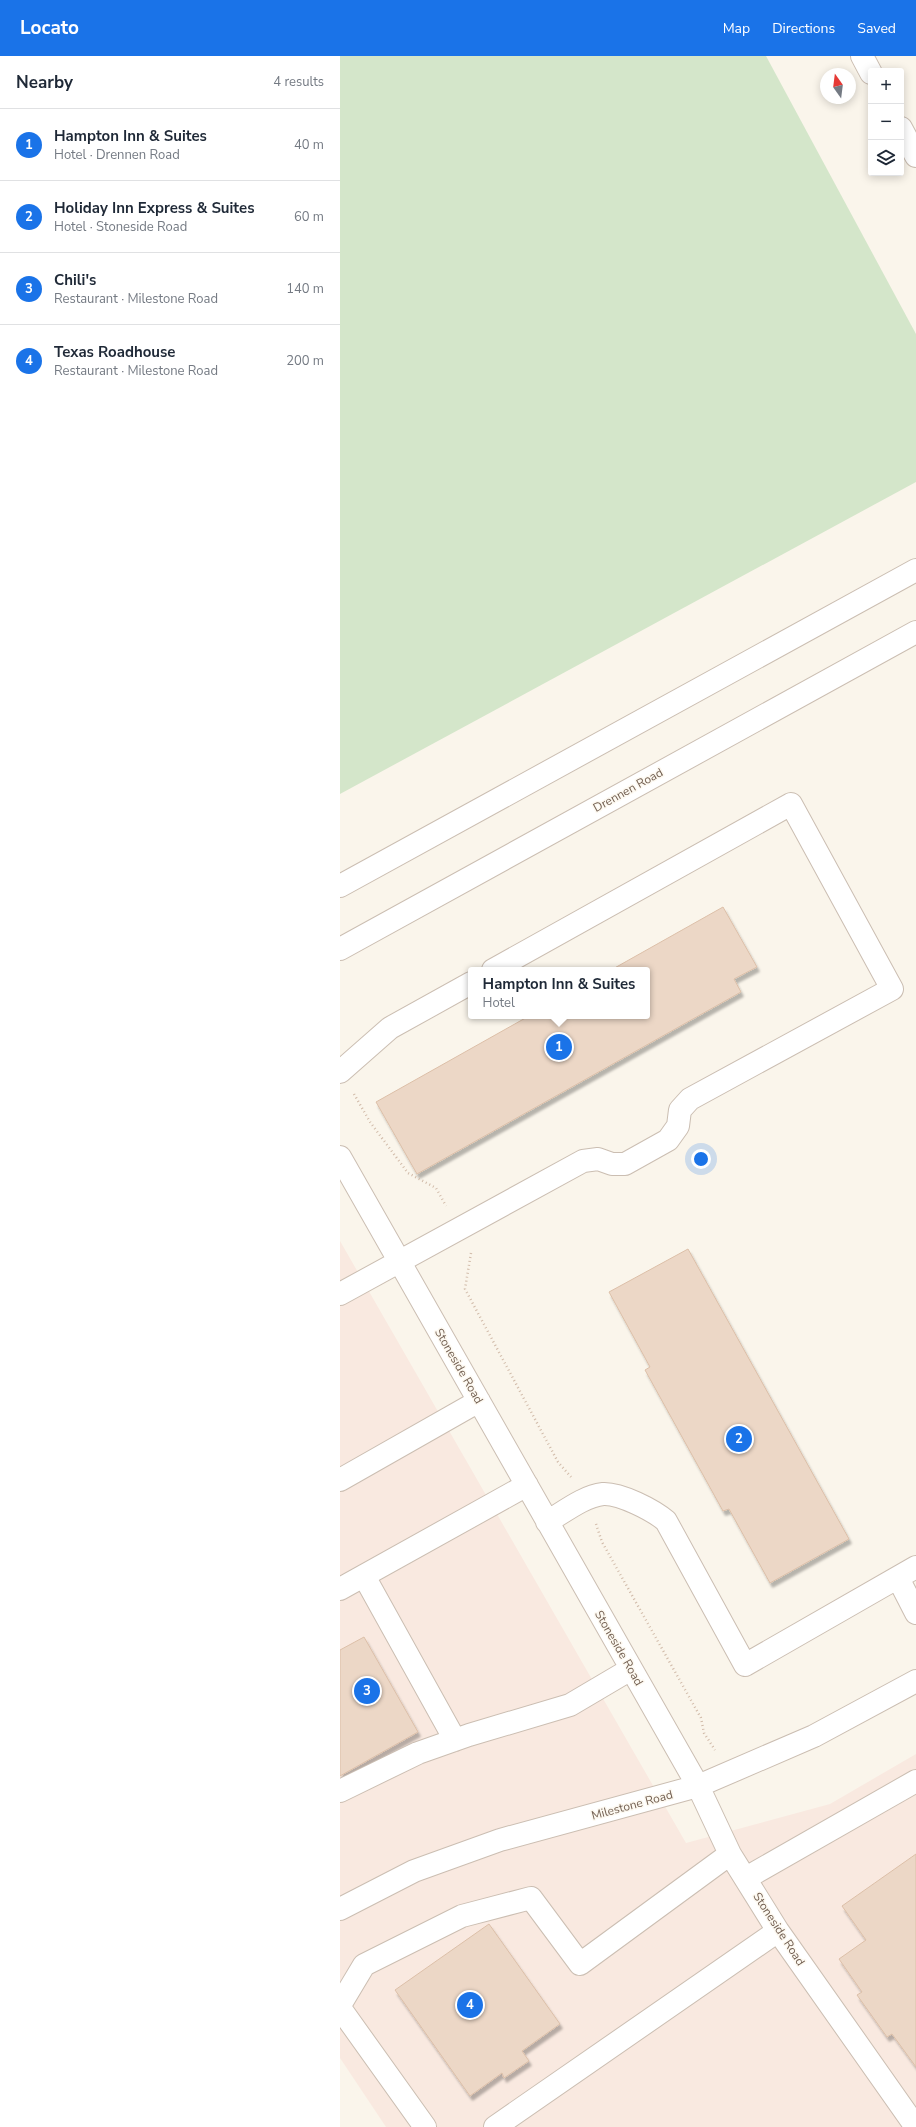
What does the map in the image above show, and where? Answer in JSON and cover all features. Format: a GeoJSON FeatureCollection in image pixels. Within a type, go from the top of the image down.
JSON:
{"type":"FeatureCollection","features":[{"type":"Feature","properties":{"kind":"street"},"geometry":{"type":"LineString","coordinates":[[862,56],[868,68]]}},
{"type":"Feature","properties":{"kind":"street"},"geometry":{"type":"LineString","coordinates":[[904,134],[916,156]]}},
{"type":"Feature","properties":{"kind":"street"},"geometry":{"type":"LineString","coordinates":[[340,886],[916,570]]}},
{"type":"Feature","properties":{"kind":"street","name":"Drennen Road"},"geometry":{"type":"LineString","coordinates":[[340,949],[916,632]]}},
{"type":"Feature","properties":{"kind":"street"},"geometry":{"type":"LineString","coordinates":[[340,1294],[399,1260],[583,1160],[598,1159],[612,1164],[625,1164],[668,1140],[678,1126],[680,1110],[690,1099],[892,989],[791,804],[498,967]]}},
{"type":"Feature","properties":{"kind":"street"},"geometry":{"type":"LineString","coordinates":[[341,1072],[390,1028],[468,984]]}},
{"type":"Feature","properties":{"kind":"street","name":"Stoneside Road"},"geometry":{"type":"LineString","coordinates":[[340,1157],[347,1185],[399,1260],[698,1786],[730,1854],[778,1931],[916,2127]]}},
{"type":"Feature","properties":{"kind":"street"},"geometry":{"type":"LineString","coordinates":[[340,1480],[479,1401]]}},
{"type":"Feature","properties":{"kind":"street"},"geometry":{"type":"LineString","coordinates":[[340,1589],[526,1485]]}},
{"type":"Feature","properties":{"kind":"street"},"geometry":{"type":"LineString","coordinates":[[548,1522],[584,1500],[604,1494],[624,1499],[652,1510],[666,1521],[745,1666],[916,1567]]}},
{"type":"Feature","properties":{"kind":"street"},"geometry":{"type":"LineString","coordinates":[[364,1576],[455,1740]]}},
{"type":"Feature","properties":{"kind":"street"},"geometry":{"type":"LineString","coordinates":[[898,1578],[916,1612]]}},
{"type":"Feature","properties":{"kind":"street"},"geometry":{"type":"LineString","coordinates":[[340,1791],[418,1753],[455,1740],[570,1705],[632,1669]]}},
{"type":"Feature","properties":{"kind":"street","name":"Milestone Road"},"geometry":{"type":"LineString","coordinates":[[340,1909],[414,1871],[500,1840],[698,1786],[814,1736],[916,1680]]}},
{"type":"Feature","properties":{"kind":"street"},"geometry":{"type":"LineString","coordinates":[[746,1878],[916,1781]]}},
{"type":"Feature","properties":{"kind":"street"},"geometry":{"type":"LineString","coordinates":[[425,2127],[340,2006],[364,1965],[462,1916],[531,1898],[580,1964],[730,1854]]}},
{"type":"Feature","properties":{"kind":"street"},"geometry":{"type":"LineString","coordinates":[[495,2127],[778,1931]]}},
{"type":"Feature","properties":{"kind":"path"},"geometry":{"type":"LineString","coordinates":[[341,1072],[370,1122],[408,1173],[436,1188],[471,1250],[465,1289],[558,1462],[575,1483],[597,1527],[602,1542],[701,1718],[704,1733],[730,1773]]}},
{"type":"Feature","properties":{"kind":"shaded area"},"geometry":{"type":"Polygon","coordinates":[[[340,1241],[686,1843],[830,1804],[916,1754],[916,2127],[386,2127],[340,2058],[340,1241]]]}},
{"type":"Feature","properties":{"kind":"green space"},"geometry":{"type":"Polygon","coordinates":[[[340,56],[766,56],[916,334],[916,482],[340,794],[340,56]]]}},
{"type":"Feature","properties":{"kind":"building"},"geometry":{"type":"Polygon","coordinates":[[[723,907],[757,967],[734,979],[741,992],[417,1174],[376,1102],[524,1019],[650,1019],[650,967],[616,967],[723,907]]]}},
{"type":"Feature","properties":{"kind":"building"},"geometry":{"type":"Polygon","coordinates":[[[688,1249],[849,1539],[770,1583],[729,1509],[723,1511],[645,1370],[650,1367],[609,1292],[688,1249]]]}},
{"type":"Feature","properties":{"kind":"building"},"geometry":{"type":"Polygon","coordinates":[[[364,1637],[418,1732],[340,1776],[340,1650],[364,1637]]]}},
{"type":"Feature","properties":{"kind":"building"},"geometry":{"type":"Polygon","coordinates":[[[916,1854],[916,2067],[892,2034],[887,2037],[857,1995],[862,1992],[839,1959],[866,1940],[842,1906],[916,1854]]]}},
{"type":"Feature","properties":{"kind":"building"},"geometry":{"type":"Polygon","coordinates":[[[489,1924],[560,2024],[522,2051],[529,2061],[504,2078],[502,2073],[470,2096],[395,1990],[489,1924]]]}},
{"type":"Feature","properties":{"kind":"place","name":"Hampton Inn & Suites"},"geometry":{"type":"Point","coordinates":[559,1047]}},
{"type":"Feature","properties":{"kind":"place","name":"Holiday Inn Express & Suites"},"geometry":{"type":"Point","coordinates":[739,1439]}},
{"type":"Feature","properties":{"kind":"place","name":"Chili's"},"geometry":{"type":"Point","coordinates":[367,1691]}},
{"type":"Feature","properties":{"kind":"place","name":"Texas Roadhouse"},"geometry":{"type":"Point","coordinates":[470,2005]}}]}
